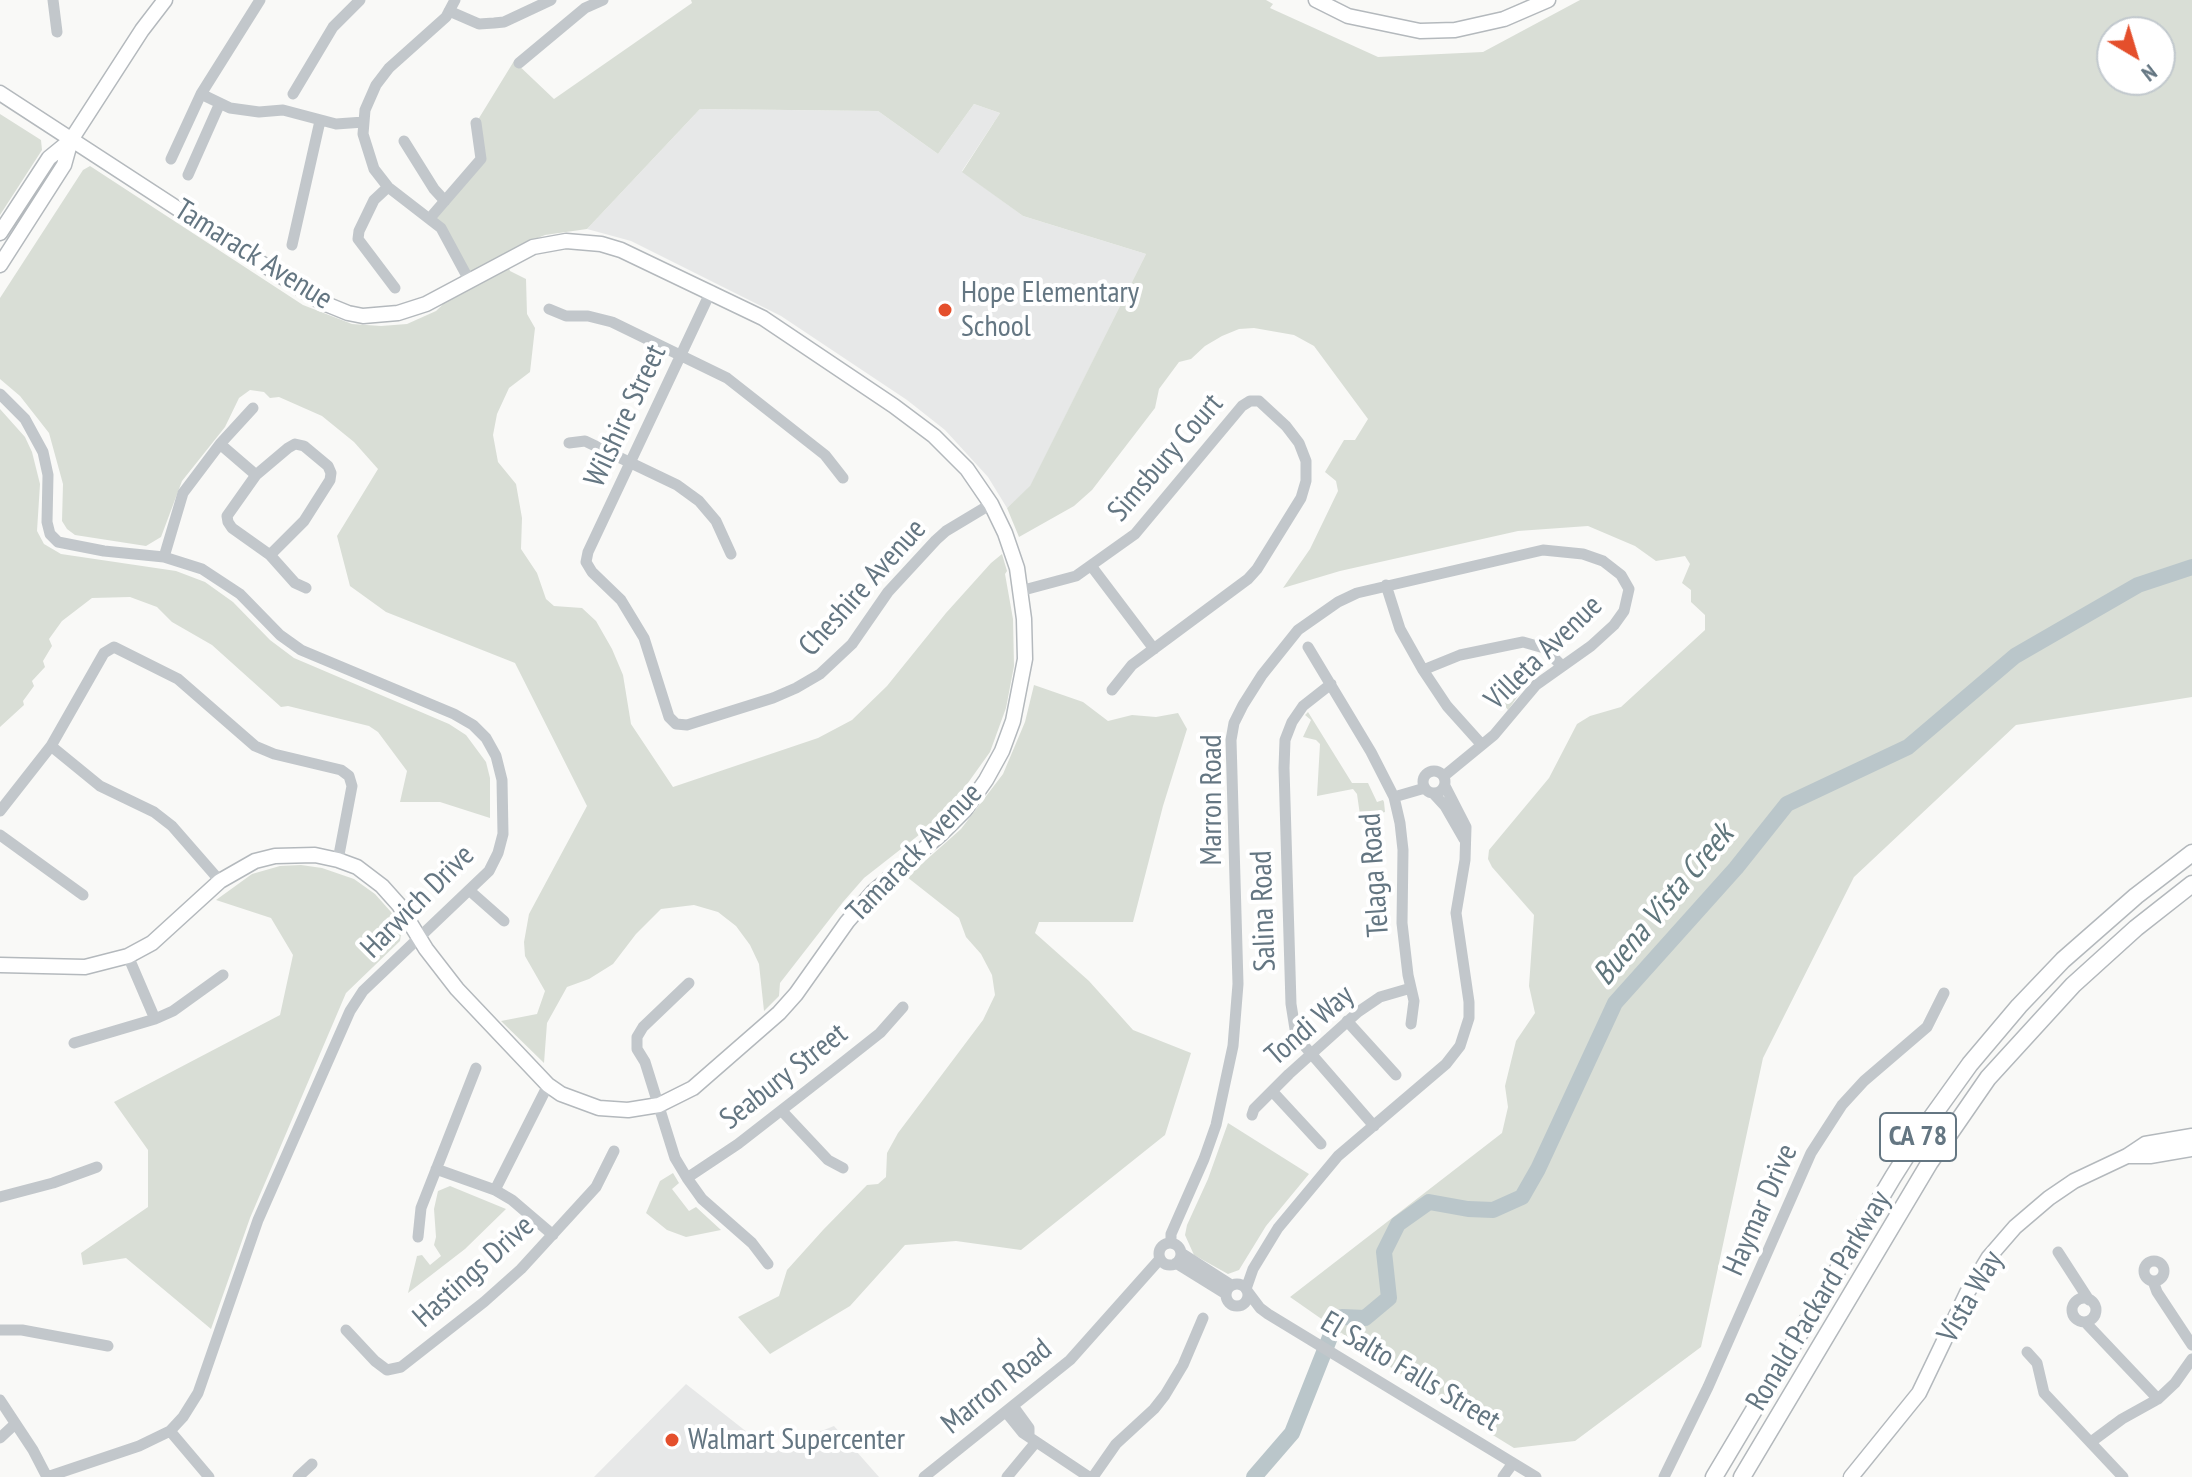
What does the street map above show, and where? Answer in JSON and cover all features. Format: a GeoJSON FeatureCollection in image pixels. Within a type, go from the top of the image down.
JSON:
{"type":"FeatureCollection","features":[{"type":"Feature","properties":{"kind":"highway","name":"Ronald Packard Parkway"},"geometry":{"type":"LineString","coordinates":[[1714,1477],[1893,1177],[1970,1064],[2063,960],[2136,896],[2192,853]]}},
{"type":"Feature","properties":{"kind":"highway","name":"Ronald Packard Parkway"},"geometry":{"type":"LineString","coordinates":[[1742,1477],[1910,1194],[1988,1078],[2073,985],[2136,928],[2192,884]]}},
{"type":"Feature","properties":{"kind":"main road"},"geometry":{"type":"LineString","coordinates":[[0,265],[64,165],[71,140],[165,0]]}},
{"type":"Feature","properties":{"kind":"main road"},"geometry":{"type":"LineString","coordinates":[[1316,0],[1348,16],[1420,31],[1455,30],[1504,19],[1548,0]]}},
{"type":"Feature","properties":{"kind":"main road","name":"Tamarack Avenue"},"geometry":{"type":"LineString","coordinates":[[0,93],[321,302],[348,313],[363,316],[398,313],[426,304],[533,247],[566,241],[587,242],[621,250],[711,291],[786,331],[934,436],[967,469],[991,504],[1017,568],[1024,619],[1025,659],[1021,689],[1002,751],[965,810],[873,892],[779,1013],[693,1088],[659,1105],[628,1110],[599,1108],[561,1094],[548,1085],[457,989],[424,932],[382,886],[357,867],[315,855],[275,856],[255,861],[220,881],[152,943],[128,956],[85,967],[0,965]]}},
{"type":"Feature","properties":{"kind":"main road"},"geometry":{"type":"LineString","coordinates":[[0,233],[49,158],[71,140]]}},
{"type":"Feature","properties":{"kind":"main road","name":"Vista Way"},"geometry":{"type":"LineString","coordinates":[[1851,1477],[1919,1393],[1967,1293],[2015,1227],[2074,1181],[2145,1144],[2192,1136]]}},
{"type":"Feature","properties":{"kind":"main road","name":"Vista Way"},"geometry":{"type":"LineString","coordinates":[[2127,1156],[2150,1156],[2192,1149]]}},
{"type":"Feature","properties":{"kind":"street"},"geometry":{"type":"LineString","coordinates":[[53,0],[57,32]]}},
{"type":"Feature","properties":{"kind":"street"},"geometry":{"type":"LineString","coordinates":[[171,159],[201,94],[260,0]]}},
{"type":"Feature","properties":{"kind":"street"},"geometry":{"type":"LineString","coordinates":[[293,94],[333,27],[360,0]]}},
{"type":"Feature","properties":{"kind":"street"},"geometry":{"type":"LineString","coordinates":[[469,280],[441,228],[388,187],[374,169],[363,134],[365,110],[376,85],[389,68],[446,17],[452,5],[479,24],[504,22],[551,0]]}},
{"type":"Feature","properties":{"kind":"street"},"geometry":{"type":"LineString","coordinates":[[519,63],[582,4],[603,0]]}},
{"type":"Feature","properties":{"kind":"street"},"geometry":{"type":"LineString","coordinates":[[201,94],[230,108],[259,112],[283,110],[320,121],[364,122]]}},
{"type":"Feature","properties":{"kind":"street"},"geometry":{"type":"LineString","coordinates":[[188,175],[220,103]]}},
{"type":"Feature","properties":{"kind":"street"},"geometry":{"type":"LineString","coordinates":[[189,120],[209,129]]}},
{"type":"Feature","properties":{"kind":"street"},"geometry":{"type":"LineString","coordinates":[[292,245],[320,121]]}},
{"type":"Feature","properties":{"kind":"street"},"geometry":{"type":"LineString","coordinates":[[430,218],[481,159],[476,123]]}},
{"type":"Feature","properties":{"kind":"street"},"geometry":{"type":"LineString","coordinates":[[404,141],[445,201]]}},
{"type":"Feature","properties":{"kind":"street"},"geometry":{"type":"LineString","coordinates":[[388,187],[374,200],[358,239],[395,288]]}},
{"type":"Feature","properties":{"kind":"street","name":"Wilshire Street"},"geometry":{"type":"LineString","coordinates":[[676,724],[669,717],[644,638],[621,600],[586,562],[711,291]]}},
{"type":"Feature","properties":{"kind":"street"},"geometry":{"type":"LineString","coordinates":[[549,309],[566,316],[588,316],[612,322],[727,378],[825,455],[843,478]]}},
{"type":"Feature","properties":{"kind":"street","name":"Harwich Drive"},"geometry":{"type":"LineString","coordinates":[[0,394],[25,419],[43,452],[48,475],[47,522],[50,534],[58,542],[104,551],[164,557],[202,569],[240,594],[280,635],[301,650],[454,714],[473,725],[486,738],[496,756],[502,780],[503,834],[489,871],[363,991],[350,1011],[258,1220],[198,1393],[170,1431],[139,1446],[47,1477]]}},
{"type":"Feature","properties":{"kind":"street","name":"Simsbury Court"},"geometry":{"type":"LineString","coordinates":[[1020,591],[1058,583],[1092,567],[1144,525],[1242,406],[1250,401],[1259,401],[1268,407],[1299,443],[1306,461],[1306,481],[1301,498],[1248,579],[1132,665],[1112,690]]}},
{"type":"Feature","properties":{"kind":"street"},"geometry":{"type":"LineString","coordinates":[[164,557],[183,493],[220,444],[253,408]]}},
{"type":"Feature","properties":{"kind":"street"},"geometry":{"type":"LineString","coordinates":[[569,443],[585,441],[677,485],[699,501],[716,521],[731,554]]}},
{"type":"Feature","properties":{"kind":"street"},"geometry":{"type":"LineString","coordinates":[[220,444],[256,475]]}},
{"type":"Feature","properties":{"kind":"street"},"geometry":{"type":"LineString","coordinates":[[270,555],[304,521],[330,480],[328,466],[304,446],[295,444],[256,475],[227,516],[228,522],[270,555],[295,583],[306,588]]}},
{"type":"Feature","properties":{"kind":"street","name":"Cheshire Avenue"},"geometry":{"type":"LineString","coordinates":[[676,724],[687,725],[773,698],[820,674],[852,644],[888,592],[936,540],[991,504]]}},
{"type":"Feature","properties":{"kind":"street","name":"Marron Road"},"geometry":{"type":"LineString","coordinates":[[1171,1243],[1171,1234],[1216,1125],[1227,1083],[1237,1018],[1238,949],[1231,740],[1234,723],[1262,675],[1298,630],[1338,602],[1386,585],[1526,553],[1561,550],[1603,561],[1621,575],[1629,589]]}},
{"type":"Feature","properties":{"kind":"street"},"geometry":{"type":"LineString","coordinates":[[1092,567],[1154,649]]}},
{"type":"Feature","properties":{"kind":"street"},"geometry":{"type":"LineString","coordinates":[[1386,585],[1400,629],[1423,670],[1447,706],[1482,745]]}},
{"type":"Feature","properties":{"kind":"street","name":"Villeta Avenue"},"geometry":{"type":"LineString","coordinates":[[1444,781],[1506,723],[1536,685],[1591,646],[1614,625],[1624,611],[1629,589]]}},
{"type":"Feature","properties":{"kind":"street"},"geometry":{"type":"LineString","coordinates":[[1423,670],[1460,655],[1523,642],[1544,648],[1562,666]]}},
{"type":"Feature","properties":{"kind":"street"},"geometry":{"type":"LineString","coordinates":[[0,811],[51,746],[104,653],[114,647],[178,679],[255,746],[274,754],[341,770],[349,776],[352,786],[338,860]]}},
{"type":"Feature","properties":{"kind":"street","name":"Telaga Road"},"geometry":{"type":"LineString","coordinates":[[1308,647],[1371,752],[1394,797],[1403,850],[1402,923],[1414,1001],[1411,1024]]}},
{"type":"Feature","properties":{"kind":"street","name":"Salina Road"},"geometry":{"type":"LineString","coordinates":[[1331,684],[1303,706],[1285,740],[1291,1004],[1295,1029],[1310,1054],[1374,1126]]}},
{"type":"Feature","properties":{"kind":"street"},"geometry":{"type":"LineString","coordinates":[[51,746],[100,786],[154,812],[172,826],[220,881]]}},
{"type":"Feature","properties":{"kind":"street"},"geometry":{"type":"LineString","coordinates":[[1242,1304],[1247,1298],[1238,1289],[1278,1228],[1317,1180],[1338,1156],[1446,1064],[1460,1046],[1469,1002],[1456,913],[1465,860],[1466,827],[1444,781],[1436,771],[1429,772],[1424,777],[1429,790],[1445,806],[1464,839]]}},
{"type":"Feature","properties":{"kind":"street"},"geometry":{"type":"LineString","coordinates":[[1394,797],[1429,790],[1440,791],[1444,781]]}},
{"type":"Feature","properties":{"kind":"street"},"geometry":{"type":"LineString","coordinates":[[0,835],[83,895]]}},
{"type":"Feature","properties":{"kind":"street"},"geometry":{"type":"LineString","coordinates":[[470,891],[504,921]]}},
{"type":"Feature","properties":{"kind":"street"},"geometry":{"type":"LineString","coordinates":[[128,956],[155,1019]]}},
{"type":"Feature","properties":{"kind":"street"},"geometry":{"type":"LineString","coordinates":[[74,1043],[173,1011],[223,975]]}},
{"type":"Feature","properties":{"kind":"street"},"geometry":{"type":"LineString","coordinates":[[689,983],[643,1027],[637,1037],[637,1049],[645,1062],[675,1158],[687,1178],[702,1199],[752,1243],[768,1264]]}},
{"type":"Feature","properties":{"kind":"street","name":"Tondi Way"},"geometry":{"type":"LineString","coordinates":[[1252,1115],[1272,1091],[1347,1021],[1380,997],[1411,988]]}},
{"type":"Feature","properties":{"kind":"street","name":"Haymar Drive"},"geometry":{"type":"LineString","coordinates":[[1664,1477],[1708,1387],[1811,1153],[1842,1105],[1864,1081],[1927,1027],[1944,993]]}},
{"type":"Feature","properties":{"kind":"street","name":"Seabury Street"},"geometry":{"type":"LineString","coordinates":[[687,1178],[782,1111],[880,1033],[903,1007]]}},
{"type":"Feature","properties":{"kind":"street"},"geometry":{"type":"LineString","coordinates":[[1347,1021],[1396,1075]]}},
{"type":"Feature","properties":{"kind":"street"},"geometry":{"type":"LineString","coordinates":[[418,1237],[421,1208],[476,1068]]}},
{"type":"Feature","properties":{"kind":"street"},"geometry":{"type":"LineString","coordinates":[[495,1190],[548,1085]]}},
{"type":"Feature","properties":{"kind":"street"},"geometry":{"type":"LineString","coordinates":[[1272,1091],[1321,1144]]}},
{"type":"Feature","properties":{"kind":"street"},"geometry":{"type":"LineString","coordinates":[[782,1111],[828,1160],[843,1168]]}},
{"type":"Feature","properties":{"kind":"street","name":"Hastings Drive"},"geometry":{"type":"LineString","coordinates":[[346,1330],[387,1370],[401,1367],[521,1269],[596,1187],[614,1151]]}},
{"type":"Feature","properties":{"kind":"street"},"geometry":{"type":"LineString","coordinates":[[0,1197],[97,1167]]}},
{"type":"Feature","properties":{"kind":"street"},"geometry":{"type":"LineString","coordinates":[[436,1169],[495,1190],[512,1200],[553,1235]]}},
{"type":"Feature","properties":{"kind":"street"},"geometry":{"type":"LineString","coordinates":[[1171,1243],[1178,1246],[1178,1258],[1165,1264],[1159,1253],[1162,1246],[1171,1243]]}},
{"type":"Feature","properties":{"kind":"street"},"geometry":{"type":"LineString","coordinates":[[2058,1252],[2095,1305],[2096,1312],[2092,1319],[2085,1322]]}},
{"type":"Feature","properties":{"kind":"street","name":"El Salto Falls Street"},"geometry":{"type":"LineString","coordinates":[[1178,1258],[1238,1289],[1264,1311],[1536,1477]]}},
{"type":"Feature","properties":{"kind":"street","name":"Marron Road"},"geometry":{"type":"LineString","coordinates":[[924,1477],[1070,1360],[1160,1259]]}},
{"type":"Feature","properties":{"kind":"street"},"geometry":{"type":"LineString","coordinates":[[2153,1281],[2192,1345]]}},
{"type":"Feature","properties":{"kind":"street","name":"El Salto Falls Street"},"geometry":{"type":"LineString","coordinates":[[1238,1289],[1231,1304],[1264,1311]]}},
{"type":"Feature","properties":{"kind":"street"},"geometry":{"type":"LineString","coordinates":[[2089,1300],[2079,1300],[2073,1310],[2077,1320],[2085,1322],[2158,1399]]}},
{"type":"Feature","properties":{"kind":"street"},"geometry":{"type":"LineString","coordinates":[[1010,1409],[1023,1433],[1091,1477],[1116,1444],[1154,1409],[1203,1318]]}},
{"type":"Feature","properties":{"kind":"street"},"geometry":{"type":"LineString","coordinates":[[0,1330],[22,1330],[108,1346]]}},
{"type":"Feature","properties":{"kind":"street"},"geometry":{"type":"LineString","coordinates":[[2027,1352],[2037,1363],[2044,1393],[2123,1477]]}},
{"type":"Feature","properties":{"kind":"street"},"geometry":{"type":"LineString","coordinates":[[2091,1442],[2122,1419],[2158,1399],[2175,1383],[2192,1359]]}},
{"type":"Feature","properties":{"kind":"street"},"geometry":{"type":"LineString","coordinates":[[0,1400],[47,1477]]}},
{"type":"Feature","properties":{"kind":"street"},"geometry":{"type":"LineString","coordinates":[[0,1438],[15,1424]]}},
{"type":"Feature","properties":{"kind":"street"},"geometry":{"type":"LineString","coordinates":[[170,1431],[209,1477]]}},
{"type":"Feature","properties":{"kind":"street"},"geometry":{"type":"LineString","coordinates":[[1007,1477],[1032,1439]]}},
{"type":"Feature","properties":{"kind":"street"},"geometry":{"type":"LineString","coordinates":[[1503,1477],[1513,1463]]}},
{"type":"Feature","properties":{"kind":"street"},"geometry":{"type":"LineString","coordinates":[[298,1477],[312,1464]]}},
{"type":"Feature","properties":{"kind":"shaded area"},"geometry":{"type":"Polygon","coordinates":[[[691,0],[1266,0],[1273,4],[1270,8],[1378,57],[1483,52],[1580,0],[2192,0],[2192,697],[2016,725],[1854,877],[1763,1058],[1701,1347],[1575,1441],[1514,1448],[1475,1424],[1463,1407],[1419,1387],[1290,1297],[1502,1133],[1508,1107],[1505,1086],[1516,1041],[1535,1013],[1529,986],[1534,915],[1492,867],[1488,859],[1489,850],[1549,778],[1577,724],[1590,716],[1621,707],[1705,630],[1705,615],[1691,602],[1691,590],[1682,583],[1690,564],[1685,556],[1656,561],[1635,546],[1588,526],[1518,531],[1340,571],[1283,588],[1310,549],[1338,491],[1336,481],[1325,472],[1344,440],[1355,440],[1368,419],[1314,346],[1294,335],[1254,328],[1239,329],[1222,336],[1191,359],[1179,362],[1159,389],[1155,408],[1092,490],[1074,506],[1019,537],[1007,508],[1030,486],[1146,254],[1023,216],[962,172],[1000,113],[974,104],[938,154],[878,111],[700,109],[587,229],[545,235],[504,255],[510,271],[526,279],[527,314],[535,328],[530,372],[509,388],[497,414],[493,435],[498,462],[516,484],[522,518],[521,549],[537,573],[546,599],[554,606],[582,608],[596,621],[623,675],[631,724],[673,787],[818,738],[852,720],[887,686],[946,613],[1002,554],[1013,619],[1014,666],[1006,708],[990,752],[960,794],[924,831],[864,878],[780,983],[779,996],[764,1011],[759,964],[736,926],[718,912],[694,905],[661,909],[613,964],[589,979],[567,987],[547,1023],[544,1063],[501,1021],[537,1014],[545,991],[525,956],[529,914],[587,806],[515,663],[386,612],[350,586],[337,536],[378,469],[354,442],[322,416],[279,397],[270,398],[264,392],[250,390],[239,398],[225,427],[182,481],[161,537],[146,546],[75,535],[62,521],[63,484],[49,433],[20,396],[0,379],[0,298],[83,170],[90,166],[303,305],[352,324],[407,324],[436,311],[468,280],[430,218],[481,159],[476,123],[514,61],[554,99],[692,3],[691,0]]]}},
{"type":"Feature","properties":{"kind":"shaded area","name":"Hope Elementary School"},"geometry":{"type":"Polygon","coordinates":[[[974,104],[1000,113],[962,171],[1023,216],[1146,254],[1030,487],[1007,508],[988,477],[945,430],[907,400],[781,316],[631,241],[587,229],[700,109],[878,111],[938,154],[974,104]]]}},
{"type":"Feature","properties":{"kind":"shaded area"},"geometry":{"type":"Polygon","coordinates":[[[0,114],[41,140],[42,150],[0,215],[0,114]]]}},
{"type":"Feature","properties":{"kind":"shaded area"},"geometry":{"type":"Polygon","coordinates":[[[0,409],[25,437],[32,452],[40,484],[37,531],[44,544],[61,554],[176,571],[205,582],[233,602],[270,640],[294,658],[449,724],[466,735],[486,762],[490,778],[490,818],[440,802],[400,802],[407,771],[378,732],[369,726],[288,706],[281,707],[212,645],[172,622],[157,607],[130,597],[92,598],[62,621],[49,639],[52,646],[43,661],[45,667],[32,681],[34,686],[23,701],[24,705],[0,727],[0,409]]]}},
{"type":"Feature","properties":{"kind":"shaded area"},"geometry":{"type":"Polygon","coordinates":[[[1528,682],[1508,710],[1494,692],[1497,689],[1528,682]]]}},
{"type":"Feature","properties":{"kind":"shaded area"},"geometry":{"type":"Polygon","coordinates":[[[1034,685],[1083,702],[1108,721],[1132,715],[1156,717],[1178,713],[1187,729],[1133,922],[1039,922],[1035,933],[1089,981],[1133,1030],[1191,1053],[1165,1135],[1021,1250],[956,1241],[905,1245],[850,1306],[770,1354],[738,1317],[779,1296],[787,1270],[867,1185],[878,1184],[886,1177],[887,1153],[898,1133],[983,1020],[995,995],[992,975],[981,954],[966,937],[959,918],[907,877],[961,829],[1003,774],[1025,722],[1034,685]]]}},
{"type":"Feature","properties":{"kind":"shaded area"},"geometry":{"type":"Polygon","coordinates":[[[1308,712],[1352,783],[1368,783],[1377,802],[1383,800],[1385,812],[1363,818],[1353,789],[1317,796],[1320,744],[1303,737],[1311,720],[1305,715],[1308,712]]]}},
{"type":"Feature","properties":{"kind":"shaded area"},"geometry":{"type":"Polygon","coordinates":[[[280,866],[322,868],[354,879],[375,894],[402,929],[400,941],[346,993],[250,1218],[211,1329],[126,1258],[83,1265],[81,1253],[148,1207],[148,1150],[114,1102],[280,1015],[293,955],[271,918],[216,900],[252,874],[280,866]]]}},
{"type":"Feature","properties":{"kind":"shaded area"},"geometry":{"type":"Polygon","coordinates":[[[1228,1123],[1309,1174],[1266,1226],[1239,1270],[1228,1274],[1194,1255],[1185,1235],[1228,1123]]]}},
{"type":"Feature","properties":{"kind":"shaded area"},"geometry":{"type":"Polygon","coordinates":[[[673,1173],[679,1183],[672,1189],[689,1211],[696,1207],[721,1230],[686,1237],[667,1230],[646,1213],[660,1181],[673,1173]]]}},
{"type":"Feature","properties":{"kind":"shaded area"},"geometry":{"type":"Polygon","coordinates":[[[450,1186],[506,1209],[465,1249],[408,1293],[417,1256],[422,1255],[430,1265],[441,1256],[434,1245],[434,1209],[438,1191],[450,1186]]]}},
{"type":"Feature","properties":{"kind":"shaded area"},"geometry":{"type":"Polygon","coordinates":[[[686,1384],[771,1451],[834,1426],[879,1477],[594,1477],[686,1384]]]}},
{"type":"Feature","properties":{"kind":"waterway","name":"Buena Vista Creek"},"geometry":{"type":"LineString","coordinates":[[1254,1477],[1292,1433],[1336,1322],[1342,1317],[1365,1318],[1389,1298],[1384,1252],[1398,1224],[1429,1202],[1493,1210],[1522,1197],[1615,1003],[1736,868],[1787,804],[1908,747],[2015,656],[2138,585],[2192,567]]}},
{"type":"Feature","properties":{"kind":"place","name":"Hope Elementary School"},"geometry":{"type":"Point","coordinates":[945,310]}},
{"type":"Feature","properties":{"kind":"place","name":"Walmart Supercenter"},"geometry":{"type":"Point","coordinates":[672,1440]}}]}
